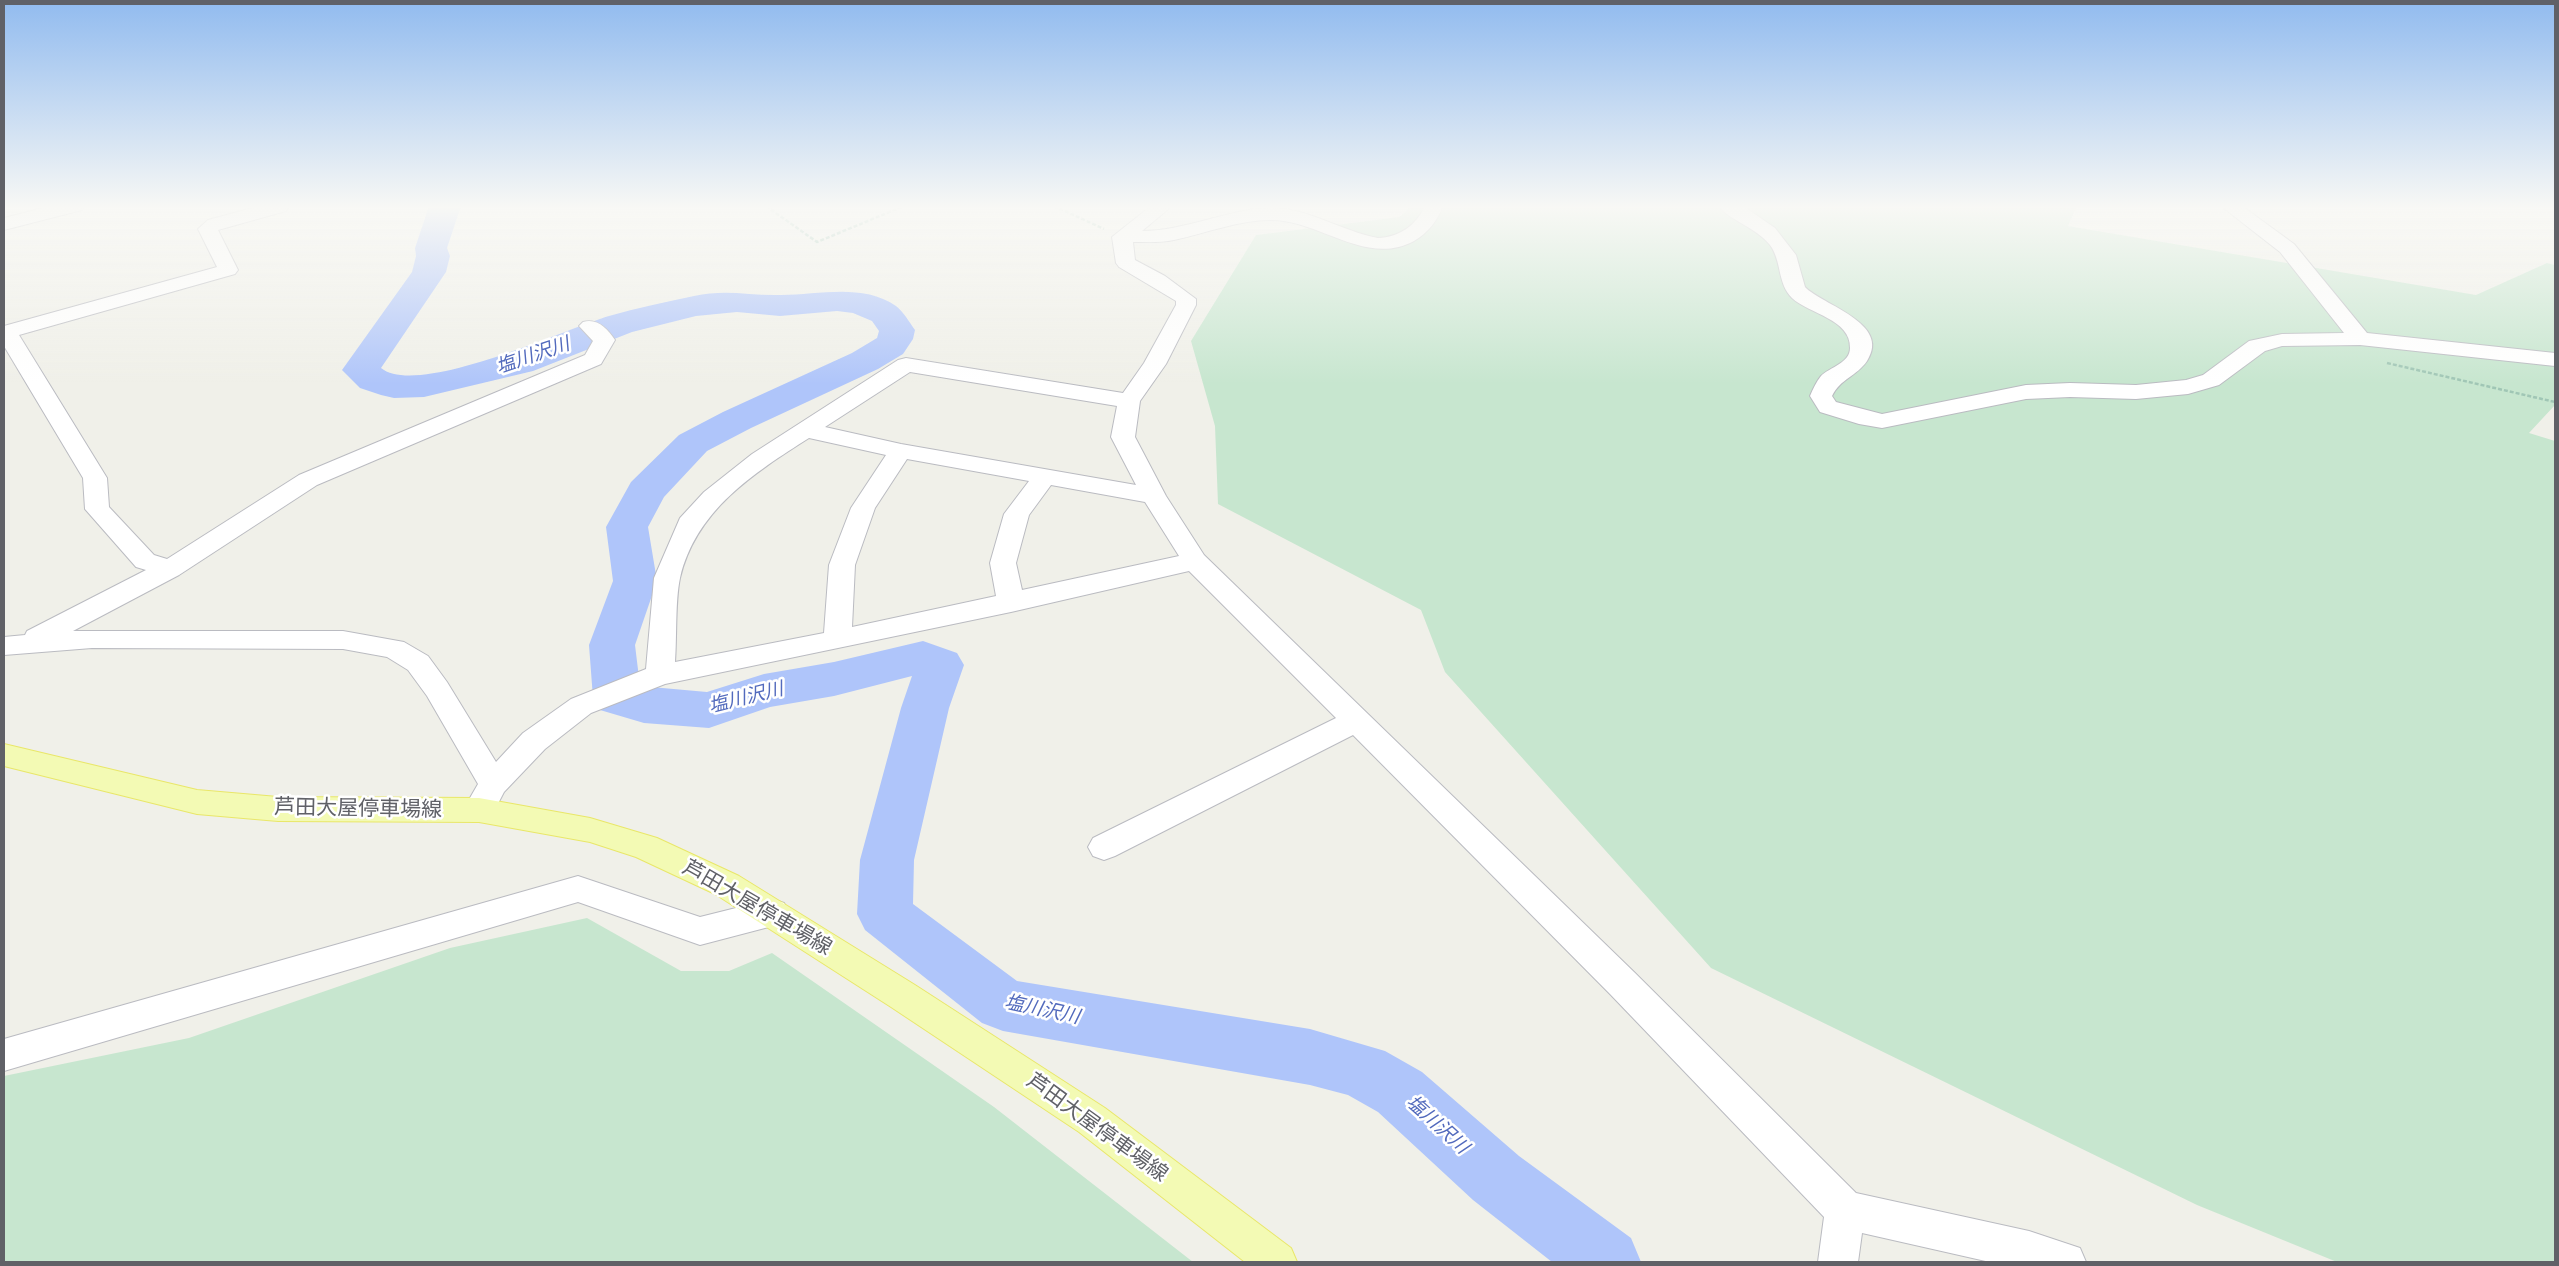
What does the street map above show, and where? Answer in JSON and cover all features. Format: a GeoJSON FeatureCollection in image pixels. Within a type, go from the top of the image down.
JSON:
{"type":"FeatureCollection","features":[{"type":"Feature","properties":{"kind":"main road","name":"芦田大屋停車場線"},"geometry":{"type":"LineString","coordinates":[[4,755],[197,802],[278,809],[486,797],[646,847],[727,886],[772,913],[871,975],[1092,1120],[1277,1262]]}},
{"type":"Feature","properties":{"kind":"street"},"geometry":{"type":"LineString","coordinates":[[170,569],[145,561],[98,509],[95,478],[5,332],[228,270],[226,265]]}},
{"type":"Feature","properties":{"kind":"street"},"geometry":{"type":"LineString","coordinates":[[1128,265],[1158,280],[1186,299],[1186,305],[1156,364],[1129,402],[1123,437],[1154,496],[1195,561],[1622,983],[1845,1210],[2066,1262]]}},
{"type":"Feature","properties":{"kind":"street"},"geometry":{"type":"LineString","coordinates":[[1788,265],[1791,278],[1799,293],[1847,323],[1858,333],[1861,348],[1858,358],[1845,371],[1827,382],[1821,396],[1828,407],[1867,420],[1882,421],[2026,392],[2070,390],[2136,392],[2188,388],[2211,380],[2257,346],[2282,340],[2360,339],[2555,360]]}},
{"type":"Feature","properties":{"kind":"street"},"geometry":{"type":"LineString","coordinates":[[2301,265],[2360,339]]}},
{"type":"Feature","properties":{"kind":"street"},"geometry":{"type":"LineString","coordinates":[[11,649],[170,569],[308,480],[593,359],[604,340],[590,326]]}},
{"type":"Feature","properties":{"kind":"street"},"geometry":{"type":"LineString","coordinates":[[660,675],[667,578],[689,524],[713,496],[760,459],[906,365],[1129,402]]}},
{"type":"Feature","properties":{"kind":"street"},"geometry":{"type":"LineString","coordinates":[[804,430],[901,451],[1154,496]]}},
{"type":"Feature","properties":{"kind":"street"},"geometry":{"type":"LineString","coordinates":[[837,640],[842,565],[863,508],[901,451]]}},
{"type":"Feature","properties":{"kind":"street"},"geometry":{"type":"LineString","coordinates":[[1011,603],[1003,564],[1017,514],[1045,476]]}},
{"type":"Feature","properties":{"kind":"street"},"geometry":{"type":"LineString","coordinates":[[11,649],[92,639],[343,640],[394,649],[418,663],[437,689],[486,797],[534,741],[581,706],[660,675],[1011,603],[1195,561]]}},
{"type":"Feature","properties":{"kind":"street"},"geometry":{"type":"LineString","coordinates":[[1104,847],[1355,720]]}},
{"type":"Feature","properties":{"kind":"street"},"geometry":{"type":"LineString","coordinates":[[4,1055],[578,889],[700,931],[772,913]]}},
{"type":"Feature","properties":{"kind":"street"},"geometry":{"type":"LineString","coordinates":[[1838,1262],[1845,1210]]}},
{"type":"Feature","properties":{"kind":"path"},"geometry":{"type":"LineString","coordinates":[[2378,361],[2555,402]]}},
{"type":"Feature","properties":{"kind":"green space"},"geometry":{"type":"Polygon","coordinates":[[[1238,265],[2299,265],[2476,295],[2542,265],[2555,265],[2555,405],[2529,433],[2555,441],[2555,1262],[2337,1262],[2197,1205],[1711,968],[1445,672],[1421,610],[1218,504],[1215,426],[1191,341],[1238,265]]]}},
{"type":"Feature","properties":{"kind":"green space"},"geometry":{"type":"Polygon","coordinates":[[[587,918],[681,971],[729,971],[772,953],[994,1107],[1193,1262],[4,1262],[4,1076],[189,1038],[450,948],[587,918]]]}},
{"type":"Feature","properties":{"kind":"waterway","name":"塩川沢川"},"geometry":{"type":"LineString","coordinates":[[431,265],[429,272],[361,370],[373,380],[394,387],[424,386],[520,363],[620,324],[696,306],[737,302],[780,306],[837,301],[861,304],[884,314],[897,330],[895,339],[890,346],[865,361],[737,420],[693,443],[646,491],[627,527],[635,581],[612,645],[617,698],[644,705],[709,710],[764,691],[834,679],[923,657],[940,665],[925,708],[887,860],[885,914],[1003,1005],[1310,1057],[1363,1071],[1400,1092],[1496,1178],[1607,1262]]}}]}
